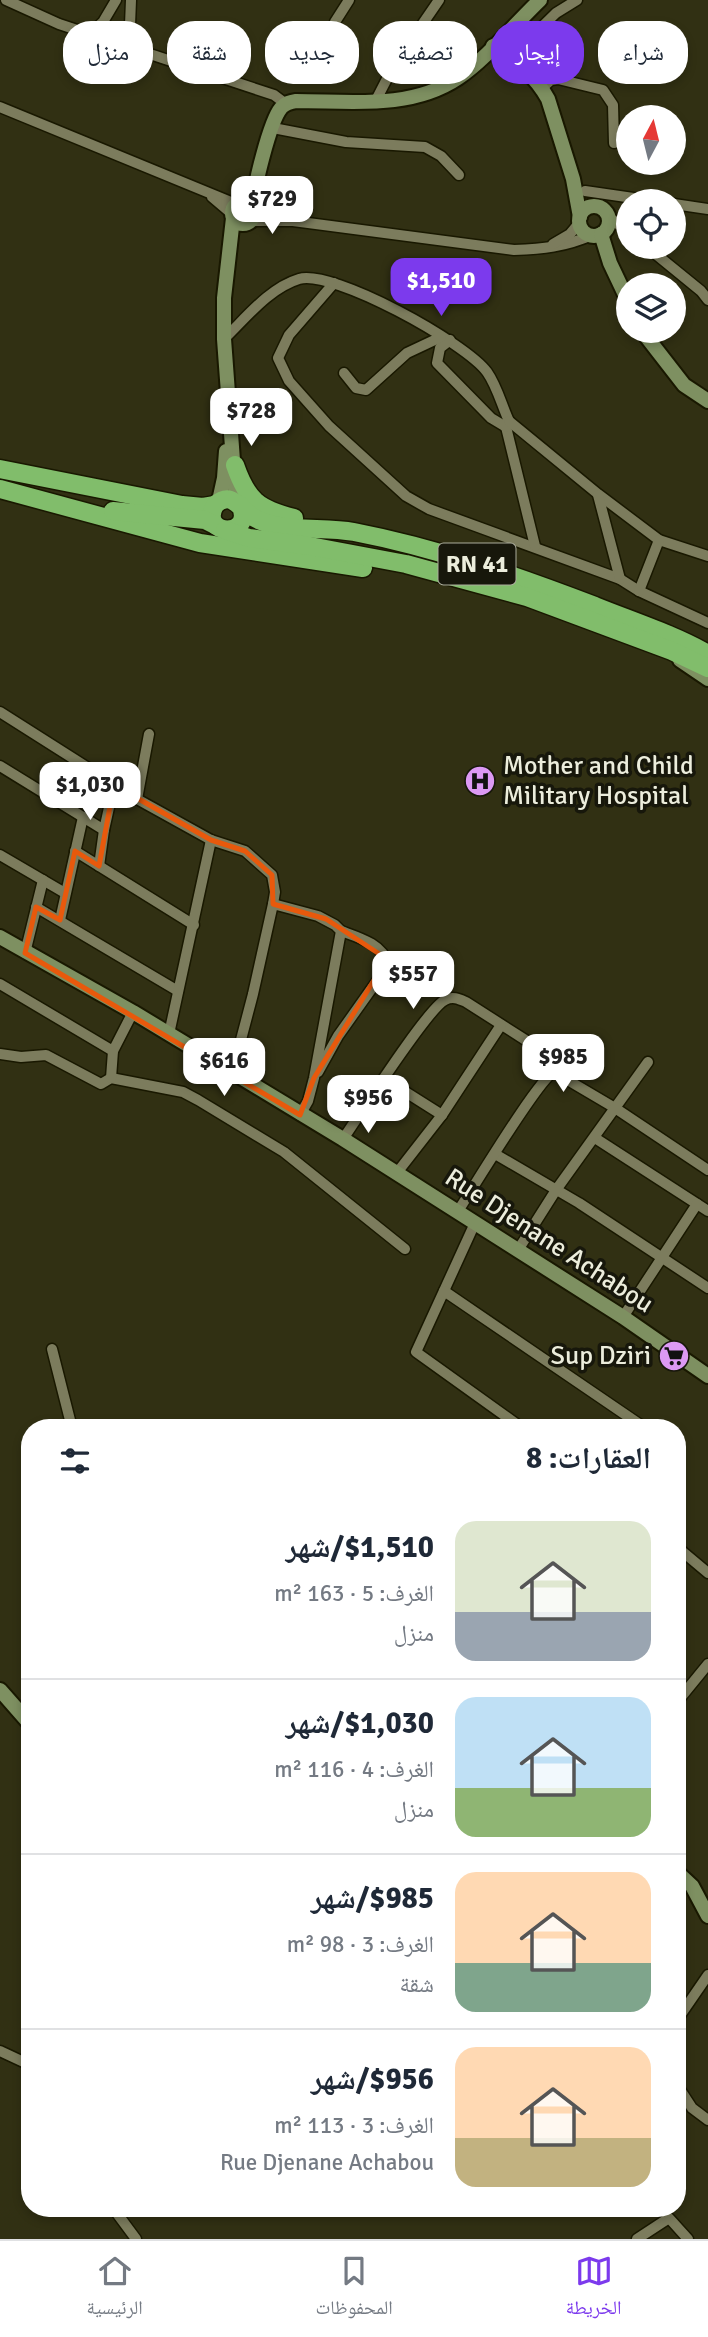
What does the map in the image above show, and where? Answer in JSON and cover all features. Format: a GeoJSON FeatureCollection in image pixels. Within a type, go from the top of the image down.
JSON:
{"type":"FeatureCollection","features":[{"type":"Feature","properties":{"kind":"highway"},"geometry":{"type":"LineString","coordinates":[[235,465],[242,486],[258,506],[273,513],[352,532]]}},
{"type":"Feature","properties":{"kind":"highway"},"geometry":{"type":"LineString","coordinates":[[0,469],[171,504],[203,507],[227,503],[242,510],[242,520],[235,528],[220,527],[212,515],[227,503]]}},
{"type":"Feature","properties":{"kind":"highway","name":"RN 41"},"geometry":{"type":"LineString","coordinates":[[0,489],[71,507],[195,519],[249,538],[375,558],[527,597],[708,654]]}},
{"type":"Feature","properties":{"kind":"highway","name":"RN 41"},"geometry":{"type":"LineString","coordinates":[[227,503],[261,522],[287,527],[352,532],[419,547],[521,579],[670,644],[708,668]]}},
{"type":"Feature","properties":{"kind":"highway"},"geometry":{"type":"LineString","coordinates":[[71,507],[200,543],[361,568],[412,570],[440,575]]}},
{"type":"Feature","properties":{"kind":"main road"},"geometry":{"type":"LineString","coordinates":[[519,21],[540,0]]}},
{"type":"Feature","properties":{"kind":"main road"},"geometry":{"type":"LineString","coordinates":[[227,503],[235,465],[224,339],[227,265],[279,112],[286,104],[296,101],[375,102],[417,96],[461,76],[491,48]]}},
{"type":"Feature","properties":{"kind":"main road"},"geometry":{"type":"LineString","coordinates":[[538,84],[552,109],[588,230],[616,276]]}},
{"type":"Feature","properties":{"kind":"main road"},"geometry":{"type":"LineString","coordinates":[[573,179],[604,212],[608,227],[588,230]]}},
{"type":"Feature","properties":{"kind":"main road"},"geometry":{"type":"LineString","coordinates":[[588,230],[590,207],[604,212]]}},
{"type":"Feature","properties":{"kind":"main road"},"geometry":{"type":"LineString","coordinates":[[651,343],[684,385],[708,401]]}},
{"type":"Feature","properties":{"kind":"main road"},"geometry":{"type":"LineString","coordinates":[[227,503],[225,467],[228,397]]}},
{"type":"Feature","properties":{"kind":"main road"},"geometry":{"type":"LineString","coordinates":[[670,644],[708,643]]}},
{"type":"Feature","properties":{"kind":"main road"},"geometry":{"type":"LineString","coordinates":[[670,644],[689,668],[708,679]]}},
{"type":"Feature","properties":{"kind":"main road","name":"Rue Djenane Achabou"},"geometry":{"type":"LineString","coordinates":[[0,937],[133,1012],[343,1139],[624,1317],[708,1376]]}},
{"type":"Feature","properties":{"kind":"main road"},"geometry":{"type":"LineString","coordinates":[[0,1690],[5,1701],[21,1716]]}},
{"type":"Feature","properties":{"kind":"main road"},"geometry":{"type":"LineString","coordinates":[[686,1880],[692,1886],[708,1916]]}},
{"type":"Feature","properties":{"kind":"street"},"geometry":{"type":"LineString","coordinates":[[6,0],[63,25]]}},
{"type":"Feature","properties":{"kind":"street"},"geometry":{"type":"LineString","coordinates":[[104,21],[116,0]]}},
{"type":"Feature","properties":{"kind":"street"},"geometry":{"type":"LineString","coordinates":[[130,21],[131,0]]}},
{"type":"Feature","properties":{"kind":"street"},"geometry":{"type":"LineString","coordinates":[[336,21],[349,0]]}},
{"type":"Feature","properties":{"kind":"street"},"geometry":{"type":"LineString","coordinates":[[375,102],[393,67],[439,0]]}},
{"type":"Feature","properties":{"kind":"street"},"geometry":{"type":"LineString","coordinates":[[548,21],[577,0]]}},
{"type":"Feature","properties":{"kind":"street"},"geometry":{"type":"LineString","coordinates":[[153,56],[274,95],[286,104]]}},
{"type":"Feature","properties":{"kind":"street"},"geometry":{"type":"LineString","coordinates":[[542,88],[551,80],[558,79],[603,90],[613,105],[614,143]]}},
{"type":"Feature","properties":{"kind":"street"},"geometry":{"type":"LineString","coordinates":[[0,107],[206,192],[243,212],[293,221],[537,251],[557,248],[588,230]]}},
{"type":"Feature","properties":{"kind":"street"},"geometry":{"type":"LineString","coordinates":[[273,128],[346,142],[425,147],[441,156],[459,175]]}},
{"type":"Feature","properties":{"kind":"street"},"geometry":{"type":"LineString","coordinates":[[584,191],[616,196]]}},
{"type":"Feature","properties":{"kind":"street"},"geometry":{"type":"LineString","coordinates":[[686,206],[708,209]]}},
{"type":"Feature","properties":{"kind":"street"},"geometry":{"type":"LineString","coordinates":[[604,212],[616,222]]}},
{"type":"Feature","properties":{"kind":"street"},"geometry":{"type":"LineString","coordinates":[[537,251],[588,230]]}},
{"type":"Feature","properties":{"kind":"street"},"geometry":{"type":"LineString","coordinates":[[662,259],[708,300]]}},
{"type":"Feature","properties":{"kind":"street"},"geometry":{"type":"LineString","coordinates":[[224,339],[272,294],[300,278],[334,283],[425,324],[487,372],[508,424],[535,546]]}},
{"type":"Feature","properties":{"kind":"street"},"geometry":{"type":"LineString","coordinates":[[334,283],[289,335],[278,358],[289,381],[329,426],[406,496],[429,509],[620,579],[639,591],[708,623]]}},
{"type":"Feature","properties":{"kind":"street"},"geometry":{"type":"LineString","coordinates":[[344,373],[356,388],[366,390],[407,353],[445,339]]}},
{"type":"Feature","properties":{"kind":"street"},"geometry":{"type":"LineString","coordinates":[[445,339],[437,363],[491,418],[508,424],[659,540],[708,556]]}},
{"type":"Feature","properties":{"kind":"street"},"geometry":{"type":"LineString","coordinates":[[598,494],[620,579]]}},
{"type":"Feature","properties":{"kind":"street"},"geometry":{"type":"LineString","coordinates":[[639,591],[659,540]]}},
{"type":"Feature","properties":{"kind":"street"},"geometry":{"type":"LineString","coordinates":[[0,712],[136,799],[211,840],[245,851],[274,879],[273,904],[232,1074]]}},
{"type":"Feature","properties":{"kind":"street"},"geometry":{"type":"LineString","coordinates":[[136,799],[149,734]]}},
{"type":"Feature","properties":{"kind":"street"},"geometry":{"type":"LineString","coordinates":[[0,766],[104,830]]}},
{"type":"Feature","properties":{"kind":"street"},"geometry":{"type":"LineString","coordinates":[[99,866],[114,785]]}},
{"type":"Feature","properties":{"kind":"street"},"geometry":{"type":"LineString","coordinates":[[60,920],[83,817]]}},
{"type":"Feature","properties":{"kind":"street"},"geometry":{"type":"LineString","coordinates":[[169,1034],[211,840]]}},
{"type":"Feature","properties":{"kind":"street"},"geometry":{"type":"LineString","coordinates":[[75,851],[194,925]]}},
{"type":"Feature","properties":{"kind":"street"},"geometry":{"type":"LineString","coordinates":[[0,855],[65,893]]}},
{"type":"Feature","properties":{"kind":"street"},"geometry":{"type":"LineString","coordinates":[[25,953],[43,880]]}},
{"type":"Feature","properties":{"kind":"street"},"geometry":{"type":"LineString","coordinates":[[273,904],[318,916],[335,925],[341,932],[379,949],[385,955],[387,963],[338,1036],[314,1078]]}},
{"type":"Feature","properties":{"kind":"street"},"geometry":{"type":"LineString","coordinates":[[36,907],[178,991]]}},
{"type":"Feature","properties":{"kind":"street"},"geometry":{"type":"LineString","coordinates":[[300,1115],[308,1101],[314,1078],[341,932]]}},
{"type":"Feature","properties":{"kind":"street"},"geometry":{"type":"LineString","coordinates":[[0,984],[113,1051]]}},
{"type":"Feature","properties":{"kind":"street"},"geometry":{"type":"LineString","coordinates":[[343,1139],[425,1020],[447,999],[456,998],[466,1002],[527,1041]]}},
{"type":"Feature","properties":{"kind":"street"},"geometry":{"type":"LineString","coordinates":[[111,1078],[113,1051],[133,1012]]}},
{"type":"Feature","properties":{"kind":"street"},"geometry":{"type":"LineString","coordinates":[[396,1174],[442,1115],[500,1025]]}},
{"type":"Feature","properties":{"kind":"street"},"geometry":{"type":"LineString","coordinates":[[0,1054],[21,1057],[46,1055],[101,1084],[111,1078],[183,1093],[198,1100],[284,1152],[405,1249]]}},
{"type":"Feature","properties":{"kind":"street"},"geometry":{"type":"LineString","coordinates":[[518,1250],[556,1190],[648,1062]]}},
{"type":"Feature","properties":{"kind":"street"},"geometry":{"type":"LineString","coordinates":[[458,1212],[531,1100],[552,1073],[560,1074],[615,1108],[708,1170]]}},
{"type":"Feature","properties":{"kind":"street"},"geometry":{"type":"LineString","coordinates":[[385,1079],[442,1115]]}},
{"type":"Feature","properties":{"kind":"street"},"geometry":{"type":"LineString","coordinates":[[595,1138],[708,1211]]}},
{"type":"Feature","properties":{"kind":"street"},"geometry":{"type":"LineString","coordinates":[[495,1154],[663,1257],[708,1288]]}},
{"type":"Feature","properties":{"kind":"street"},"geometry":{"type":"LineString","coordinates":[[624,1317],[697,1203]]}},
{"type":"Feature","properties":{"kind":"street"},"geometry":{"type":"LineString","coordinates":[[475,1223],[416,1352],[509,1419]]}},
{"type":"Feature","properties":{"kind":"street"},"geometry":{"type":"LineString","coordinates":[[444,1291],[632,1419]]}},
{"type":"Feature","properties":{"kind":"street"},"geometry":{"type":"LineString","coordinates":[[52,1349],[70,1419]]}},
{"type":"Feature","properties":{"kind":"street"},"geometry":{"type":"LineString","coordinates":[[686,1555],[708,1573]]}},
{"type":"Feature","properties":{"kind":"street"},"geometry":{"type":"LineString","coordinates":[[686,1691],[708,1664]]}},
{"type":"Feature","properties":{"kind":"street"},"geometry":{"type":"LineString","coordinates":[[686,2007],[708,1975]]}},
{"type":"Feature","properties":{"kind":"street"},"geometry":{"type":"LineString","coordinates":[[0,2052],[21,2058]]}},
{"type":"Feature","properties":{"kind":"street"},"geometry":{"type":"LineString","coordinates":[[686,2099],[692,2108],[708,2120]]}},
{"type":"Feature","properties":{"kind":"street"},"geometry":{"type":"LineString","coordinates":[[120,2217],[136,2239]]}},
{"type":"Feature","properties":{"kind":"street"},"geometry":{"type":"LineString","coordinates":[[637,2239],[669,2218],[688,2239]]}},
{"type":"Feature","properties":{"kind":"highlighted area"},"geometry":{"type":"Polygon","coordinates":[[[114,785],[211,840],[245,851],[272,875],[273,904],[326,919],[387,959],[314,1078],[300,1115],[25,953],[36,907],[60,920],[75,851],[99,866],[114,785]]]}},
{"type":"Feature","properties":{"kind":"place","name":"Mother and Child Military Hospital"},"geometry":{"type":"Point","coordinates":[480,781]}},
{"type":"Feature","properties":{"kind":"place","name":"Sup Dziri"},"geometry":{"type":"Point","coordinates":[674,1356]}}]}
